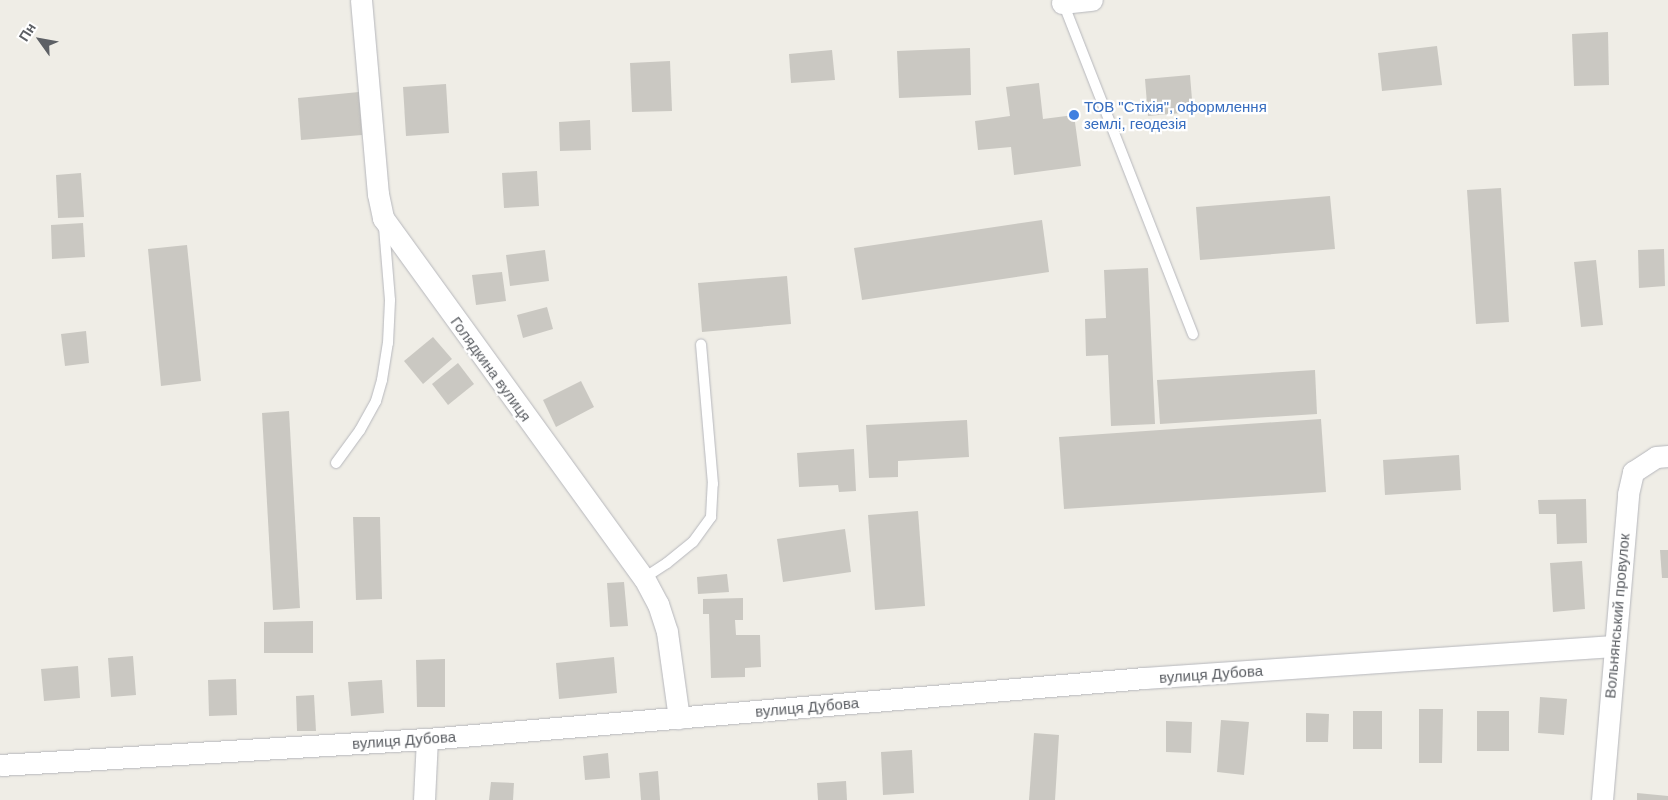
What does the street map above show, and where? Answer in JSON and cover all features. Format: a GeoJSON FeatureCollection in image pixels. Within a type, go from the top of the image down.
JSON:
{"type":"FeatureCollection","features":[{"type":"Feature","properties":{"kind":"street","name":"Голядкина вулиця"},"geometry":{"type":"LineString","coordinates":[[361,0],[378,194],[383,218],[644,578],[658,604],[667,632],[680,718]]}},
{"type":"Feature","properties":{"kind":"street"},"geometry":{"type":"LineString","coordinates":[[1062,1],[1092,0]]}},
{"type":"Feature","properties":{"kind":"street","name":"Вольнянський провулок"},"geometry":{"type":"LineString","coordinates":[[1602,800],[1628,494],[1633,472],[1656,458],[1668,456]]}},
{"type":"Feature","properties":{"kind":"street","name":"вулиця Дубова"},"geometry":{"type":"LineString","coordinates":[[0,765],[427,739],[1144,678],[1614,646]]}},
{"type":"Feature","properties":{"kind":"street"},"geometry":{"type":"LineString","coordinates":[[424,800],[427,739]]}},
{"type":"Feature","properties":{"kind":"lane"},"geometry":{"type":"LineString","coordinates":[[1062,1],[1193,334]]}},
{"type":"Feature","properties":{"kind":"lane"},"geometry":{"type":"LineString","coordinates":[[336,463],[360,430],[376,401],[382,380],[388,342],[390,300],[383,218]]}},
{"type":"Feature","properties":{"kind":"lane"},"geometry":{"type":"LineString","coordinates":[[644,578],[667,563],[693,542],[711,517],[713,484],[701,345]]}},
{"type":"Feature","properties":{"kind":"building"},"geometry":{"type":"Polygon","coordinates":[[[1608,32],[1609,85],[1574,86],[1572,34],[1608,32]]]}},
{"type":"Feature","properties":{"kind":"building"},"geometry":{"type":"Polygon","coordinates":[[[1437,46],[1442,85],[1382,91],[1378,53],[1437,46]]]}},
{"type":"Feature","properties":{"kind":"building"},"geometry":{"type":"Polygon","coordinates":[[[970,48],[971,95],[899,98],[897,51],[970,48]]]}},
{"type":"Feature","properties":{"kind":"building"},"geometry":{"type":"Polygon","coordinates":[[[832,50],[835,80],[791,83],[789,54],[832,50]]]}},
{"type":"Feature","properties":{"kind":"building"},"geometry":{"type":"Polygon","coordinates":[[[670,61],[672,111],[632,112],[630,63],[670,61]]]}},
{"type":"Feature","properties":{"kind":"building"},"geometry":{"type":"Polygon","coordinates":[[[1190,75],[1193,112],[1148,116],[1145,79],[1190,75]]]}},
{"type":"Feature","properties":{"kind":"building"},"geometry":{"type":"Polygon","coordinates":[[[1039,83],[1043,119],[1074,115],[1081,166],[1014,175],[1011,147],[978,150],[975,121],[1010,116],[1006,87],[1039,83]]]}},
{"type":"Feature","properties":{"kind":"building"},"geometry":{"type":"Polygon","coordinates":[[[446,84],[449,133],[406,136],[403,87],[446,84]]]}},
{"type":"Feature","properties":{"kind":"building"},"geometry":{"type":"Polygon","coordinates":[[[359,92],[362,135],[301,140],[298,98],[359,92]]]}},
{"type":"Feature","properties":{"kind":"building"},"geometry":{"type":"Polygon","coordinates":[[[590,120],[591,150],[560,151],[559,122],[590,120]]]}},
{"type":"Feature","properties":{"kind":"building"},"geometry":{"type":"Polygon","coordinates":[[[537,171],[539,206],[504,208],[502,173],[537,171]]]}},
{"type":"Feature","properties":{"kind":"building"},"geometry":{"type":"Polygon","coordinates":[[[81,173],[84,217],[58,218],[56,175],[81,173]]]}},
{"type":"Feature","properties":{"kind":"building"},"geometry":{"type":"Polygon","coordinates":[[[1501,188],[1509,322],[1476,324],[1467,190],[1501,188]]]}},
{"type":"Feature","properties":{"kind":"building"},"geometry":{"type":"Polygon","coordinates":[[[1330,196],[1335,249],[1200,260],[1196,207],[1330,196]]]}},
{"type":"Feature","properties":{"kind":"building"},"geometry":{"type":"Polygon","coordinates":[[[1042,220],[1049,272],[862,300],[854,248],[1042,220]]]}},
{"type":"Feature","properties":{"kind":"building"},"geometry":{"type":"Polygon","coordinates":[[[83,223],[85,257],[52,259],[51,225],[83,223]]]}},
{"type":"Feature","properties":{"kind":"building"},"geometry":{"type":"Polygon","coordinates":[[[187,245],[201,381],[161,386],[148,249],[187,245]]]}},
{"type":"Feature","properties":{"kind":"building"},"geometry":{"type":"Polygon","coordinates":[[[1664,249],[1665,286],[1639,288],[1638,250],[1664,249]]]}},
{"type":"Feature","properties":{"kind":"building"},"geometry":{"type":"Polygon","coordinates":[[[545,250],[549,281],[510,286],[506,255],[545,250]]]}},
{"type":"Feature","properties":{"kind":"building"},"geometry":{"type":"Polygon","coordinates":[[[1596,260],[1603,325],[1581,327],[1574,262],[1596,260]]]}},
{"type":"Feature","properties":{"kind":"building"},"geometry":{"type":"Polygon","coordinates":[[[1148,268],[1155,424],[1111,426],[1108,355],[1086,356],[1085,319],[1106,318],[1104,270],[1148,268]]]}},
{"type":"Feature","properties":{"kind":"building"},"geometry":{"type":"Polygon","coordinates":[[[502,272],[506,301],[476,305],[472,275],[502,272]]]}},
{"type":"Feature","properties":{"kind":"building"},"geometry":{"type":"Polygon","coordinates":[[[787,276],[791,324],[702,332],[698,283],[787,276]]]}},
{"type":"Feature","properties":{"kind":"building"},"geometry":{"type":"Polygon","coordinates":[[[547,307],[553,329],[523,338],[517,315],[547,307]]]}},
{"type":"Feature","properties":{"kind":"building"},"geometry":{"type":"Polygon","coordinates":[[[86,331],[89,363],[65,366],[61,334],[86,331]]]}},
{"type":"Feature","properties":{"kind":"building"},"geometry":{"type":"Polygon","coordinates":[[[433,337],[452,359],[423,384],[404,361],[433,337]]]}},
{"type":"Feature","properties":{"kind":"building"},"geometry":{"type":"Polygon","coordinates":[[[458,363],[474,384],[448,405],[432,384],[458,363]]]}},
{"type":"Feature","properties":{"kind":"building"},"geometry":{"type":"Polygon","coordinates":[[[1315,370],[1317,414],[1160,424],[1157,380],[1315,370]]]}},
{"type":"Feature","properties":{"kind":"building"},"geometry":{"type":"Polygon","coordinates":[[[581,381],[594,407],[556,427],[543,400],[581,381]]]}},
{"type":"Feature","properties":{"kind":"building"},"geometry":{"type":"Polygon","coordinates":[[[289,411],[300,608],[273,610],[262,413],[289,411]]]}},
{"type":"Feature","properties":{"kind":"building"},"geometry":{"type":"Polygon","coordinates":[[[1321,419],[1326,492],[1064,509],[1059,437],[1321,419]]]}},
{"type":"Feature","properties":{"kind":"building"},"geometry":{"type":"Polygon","coordinates":[[[967,420],[969,457],[898,461],[898,477],[869,478],[866,425],[967,420]]]}},
{"type":"Feature","properties":{"kind":"building"},"geometry":{"type":"Polygon","coordinates":[[[854,449],[856,491],[839,492],[838,485],[799,487],[797,453],[854,449]]]}},
{"type":"Feature","properties":{"kind":"building"},"geometry":{"type":"Polygon","coordinates":[[[1459,455],[1461,490],[1385,495],[1383,460],[1459,455]]]}},
{"type":"Feature","properties":{"kind":"building"},"geometry":{"type":"Polygon","coordinates":[[[1586,499],[1587,543],[1557,544],[1556,514],[1539,514],[1538,500],[1586,499]]]}},
{"type":"Feature","properties":{"kind":"building"},"geometry":{"type":"Polygon","coordinates":[[[918,511],[925,606],[875,610],[868,515],[918,511]]]}},
{"type":"Feature","properties":{"kind":"building"},"geometry":{"type":"Polygon","coordinates":[[[353,517],[380,517],[382,599],[356,600],[353,517]]]}},
{"type":"Feature","properties":{"kind":"building"},"geometry":{"type":"Polygon","coordinates":[[[845,529],[851,572],[783,582],[777,539],[845,529]]]}},
{"type":"Feature","properties":{"kind":"building"},"geometry":{"type":"Polygon","coordinates":[[[1660,550],[1668,550],[1668,578],[1662,578],[1660,550]]]}},
{"type":"Feature","properties":{"kind":"building"},"geometry":{"type":"Polygon","coordinates":[[[1582,561],[1585,609],[1553,612],[1550,563],[1582,561]]]}},
{"type":"Feature","properties":{"kind":"building"},"geometry":{"type":"Polygon","coordinates":[[[727,574],[729,592],[698,594],[697,577],[727,574]]]}},
{"type":"Feature","properties":{"kind":"building"},"geometry":{"type":"Polygon","coordinates":[[[624,582],[628,626],[610,627],[607,583],[624,582]]]}},
{"type":"Feature","properties":{"kind":"building"},"geometry":{"type":"Polygon","coordinates":[[[743,598],[743,620],[735,620],[736,635],[760,635],[761,667],[745,668],[745,677],[711,678],[709,614],[703,614],[703,599],[743,598]]]}},
{"type":"Feature","properties":{"kind":"building"},"geometry":{"type":"Polygon","coordinates":[[[313,621],[313,653],[264,653],[264,622],[313,621]]]}},
{"type":"Feature","properties":{"kind":"building"},"geometry":{"type":"Polygon","coordinates":[[[133,656],[136,695],[111,697],[108,658],[133,656]]]}},
{"type":"Feature","properties":{"kind":"building"},"geometry":{"type":"Polygon","coordinates":[[[614,657],[617,693],[559,699],[556,663],[614,657]]]}},
{"type":"Feature","properties":{"kind":"building"},"geometry":{"type":"Polygon","coordinates":[[[445,659],[445,707],[417,707],[416,660],[445,659]]]}},
{"type":"Feature","properties":{"kind":"building"},"geometry":{"type":"Polygon","coordinates":[[[78,666],[80,698],[44,701],[41,669],[78,666]]]}},
{"type":"Feature","properties":{"kind":"building"},"geometry":{"type":"Polygon","coordinates":[[[236,679],[237,715],[209,716],[208,680],[236,679]]]}},
{"type":"Feature","properties":{"kind":"building"},"geometry":{"type":"Polygon","coordinates":[[[382,680],[384,713],[351,716],[348,682],[382,680]]]}},
{"type":"Feature","properties":{"kind":"building"},"geometry":{"type":"Polygon","coordinates":[[[314,695],[316,731],[297,731],[296,696],[314,695]]]}},
{"type":"Feature","properties":{"kind":"building"},"geometry":{"type":"Polygon","coordinates":[[[1540,697],[1567,699],[1564,735],[1538,733],[1540,697]]]}},
{"type":"Feature","properties":{"kind":"building"},"geometry":{"type":"Polygon","coordinates":[[[1419,709],[1443,709],[1442,763],[1419,763],[1419,709]]]}},
{"type":"Feature","properties":{"kind":"building"},"geometry":{"type":"Polygon","coordinates":[[[1353,711],[1382,711],[1382,749],[1353,749],[1353,711]]]}},
{"type":"Feature","properties":{"kind":"building"},"geometry":{"type":"Polygon","coordinates":[[[1477,711],[1509,711],[1509,751],[1477,751],[1477,711]]]}},
{"type":"Feature","properties":{"kind":"building"},"geometry":{"type":"Polygon","coordinates":[[[1306,713],[1329,714],[1328,742],[1306,742],[1306,713]]]}},
{"type":"Feature","properties":{"kind":"building"},"geometry":{"type":"Polygon","coordinates":[[[1221,720],[1249,722],[1244,775],[1217,772],[1221,720]]]}},
{"type":"Feature","properties":{"kind":"building"},"geometry":{"type":"Polygon","coordinates":[[[1166,721],[1192,722],[1191,753],[1166,752],[1166,721]]]}},
{"type":"Feature","properties":{"kind":"building"},"geometry":{"type":"Polygon","coordinates":[[[1034,733],[1059,735],[1055,800],[1029,800],[1034,733]]]}},
{"type":"Feature","properties":{"kind":"building"},"geometry":{"type":"Polygon","coordinates":[[[912,750],[914,793],[883,795],[881,752],[912,750]]]}},
{"type":"Feature","properties":{"kind":"building"},"geometry":{"type":"Polygon","coordinates":[[[608,753],[610,778],[585,780],[583,756],[608,753]]]}},
{"type":"Feature","properties":{"kind":"building"},"geometry":{"type":"Polygon","coordinates":[[[658,771],[660,800],[641,800],[639,773],[658,771]]]}},
{"type":"Feature","properties":{"kind":"building"},"geometry":{"type":"Polygon","coordinates":[[[846,781],[847,800],[818,800],[817,783],[846,781]]]}},
{"type":"Feature","properties":{"kind":"building"},"geometry":{"type":"Polygon","coordinates":[[[491,782],[514,783],[513,800],[489,800],[491,782]]]}},
{"type":"Feature","properties":{"kind":"building"},"geometry":{"type":"Polygon","coordinates":[[[1637,793],[1668,796],[1668,800],[1637,800],[1637,793]]]}},
{"type":"Feature","properties":{"kind":"place","name":"ТОВ \"Стіхія\", оформлення землі, геодезія"},"geometry":{"type":"Point","coordinates":[1074,115]}}]}
